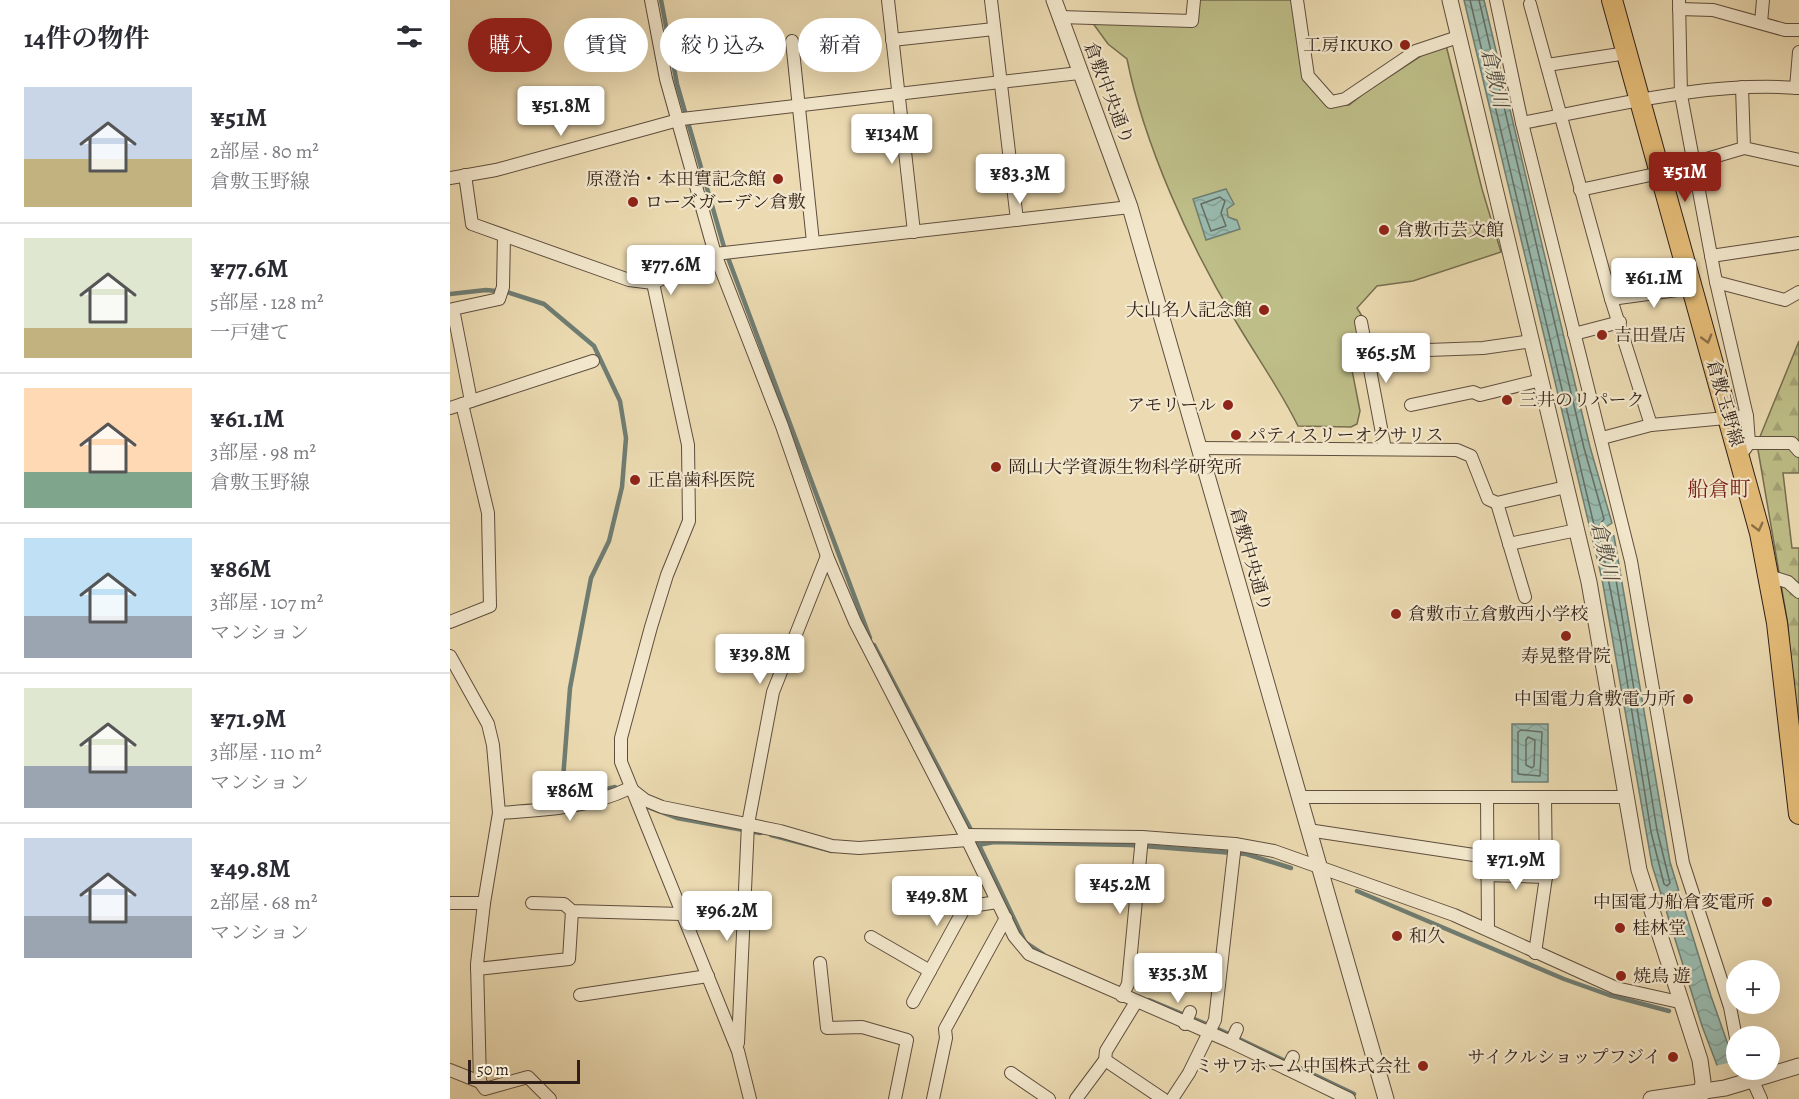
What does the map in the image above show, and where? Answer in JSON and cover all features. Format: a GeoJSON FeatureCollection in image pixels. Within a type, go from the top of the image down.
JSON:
{"type":"FeatureCollection","features":[{"type":"Feature","properties":{"kind":"main road","name":"倉敷玉野線"},"geometry":{"type":"LineString","coordinates":[[1612,0],[1692,288],[1738,417],[1769,576],[1783,666],[1799,814]]}},
{"type":"Feature","properties":{"kind":"street"},"geometry":{"type":"LineString","coordinates":[[651,0],[666,79],[683,119],[722,253],[827,556],[855,622],[970,839],[1017,942],[1029,954],[1124,992],[1136,1002],[1188,1017],[1234,1036],[1290,1063],[1348,1099]]}},
{"type":"Feature","properties":{"kind":"street"},"geometry":{"type":"LineString","coordinates":[[888,0],[914,232]]}},
{"type":"Feature","properties":{"kind":"street"},"geometry":{"type":"LineString","coordinates":[[991,0],[1017,220]]}},
{"type":"Feature","properties":{"kind":"street","name":"倉敷中央通り"},"geometry":{"type":"LineString","coordinates":[[1054,0],[1130,207],[1386,1099]]}},
{"type":"Feature","properties":{"kind":"street"},"geometry":{"type":"LineString","coordinates":[[1059,17],[1192,21],[1194,0]]}},
{"type":"Feature","properties":{"kind":"street"},"geometry":{"type":"LineString","coordinates":[[1297,0],[1308,76],[1331,102],[1345,99],[1416,51],[1458,37]]}},
{"type":"Feature","properties":{"kind":"street"},"geometry":{"type":"LineString","coordinates":[[1450,0],[1589,582],[1639,870],[1700,1060],[1701,1096]]}},
{"type":"Feature","properties":{"kind":"street"},"geometry":{"type":"LineString","coordinates":[[1496,0],[1522,123],[1602,438],[1640,605],[1683,863],[1730,1007],[1734,1026]]}},
{"type":"Feature","properties":{"kind":"street"},"geometry":{"type":"LineString","coordinates":[[1761,23],[1763,0]]}},
{"type":"Feature","properties":{"kind":"street"},"geometry":{"type":"LineString","coordinates":[[1530,4],[1611,299],[1651,424]]}},
{"type":"Feature","properties":{"kind":"street"},"geometry":{"type":"LineString","coordinates":[[1602,438],[1651,424],[1738,417],[1716,282],[1681,95],[1679,4],[1713,10],[1785,30],[1799,30]]}},
{"type":"Feature","properties":{"kind":"street"},"geometry":{"type":"LineString","coordinates":[[892,40],[994,29]]}},
{"type":"Feature","properties":{"kind":"street"},"geometry":{"type":"LineString","coordinates":[[792,41],[813,242]]}},
{"type":"Feature","properties":{"kind":"street"},"geometry":{"type":"LineString","coordinates":[[1522,123],[1641,100],[1742,87],[1797,88],[1799,52]]}},
{"type":"Feature","properties":{"kind":"street"},"geometry":{"type":"LineString","coordinates":[[1547,65],[1627,53]]}},
{"type":"Feature","properties":{"kind":"street"},"geometry":{"type":"LineString","coordinates":[[450,178],[496,170],[683,119],[899,96],[1079,73]]}},
{"type":"Feature","properties":{"kind":"street"},"geometry":{"type":"LineString","coordinates":[[1742,87],[1744,148]]}},
{"type":"Feature","properties":{"kind":"street"},"geometry":{"type":"LineString","coordinates":[[1580,190],[1694,168],[1744,148],[1799,160]]}},
{"type":"Feature","properties":{"kind":"street"},"geometry":{"type":"LineString","coordinates":[[465,175],[472,224],[629,280],[653,283],[722,253],[1130,207]]}},
{"type":"Feature","properties":{"kind":"street"},"geometry":{"type":"LineString","coordinates":[[450,622],[490,606],[488,513],[461,404],[453,309],[498,299],[501,292],[504,236]]}},
{"type":"Feature","properties":{"kind":"street"},"geometry":{"type":"LineString","coordinates":[[1711,256],[1799,243]]}},
{"type":"Feature","properties":{"kind":"street"},"geometry":{"type":"LineString","coordinates":[[1716,282],[1785,300],[1799,292]]}},
{"type":"Feature","properties":{"kind":"street"},"geometry":{"type":"LineString","coordinates":[[653,283],[688,445],[689,521],[654,616],[621,738],[621,762],[738,1051],[750,1099]]}},
{"type":"Feature","properties":{"kind":"street"},"geometry":{"type":"LineString","coordinates":[[1611,299],[1692,288]]}},
{"type":"Feature","properties":{"kind":"street"},"geometry":{"type":"LineString","coordinates":[[1361,322],[1385,449]]}},
{"type":"Feature","properties":{"kind":"street"},"geometry":{"type":"LineString","coordinates":[[1574,334],[1620,322]]}},
{"type":"Feature","properties":{"kind":"street"},"geometry":{"type":"LineString","coordinates":[[1363,342],[1428,350],[1476,348],[1532,341]]}},
{"type":"Feature","properties":{"kind":"street"},"geometry":{"type":"LineString","coordinates":[[461,404],[592,361]]}},
{"type":"Feature","properties":{"kind":"street"},"geometry":{"type":"LineString","coordinates":[[1412,405],[1473,392],[1480,395],[1541,380]]}},
{"type":"Feature","properties":{"kind":"street"},"geometry":{"type":"LineString","coordinates":[[1744,450],[1792,443],[1799,451]]}},
{"type":"Feature","properties":{"kind":"street"},"geometry":{"type":"LineString","coordinates":[[1198,448],[1457,450],[1471,456],[1488,499],[1497,503],[1566,487]]}},
{"type":"Feature","properties":{"kind":"street"},"geometry":{"type":"LineString","coordinates":[[1497,503],[1525,597]]}},
{"type":"Feature","properties":{"kind":"street"},"geometry":{"type":"LineString","coordinates":[[1509,544],[1577,531]]}},
{"type":"Feature","properties":{"kind":"street"},"geometry":{"type":"LineString","coordinates":[[738,1051],[738,1001],[748,829],[773,692],[827,556]]}},
{"type":"Feature","properties":{"kind":"street"},"geometry":{"type":"LineString","coordinates":[[1769,576],[1788,582],[1799,592]]}},
{"type":"Feature","properties":{"kind":"street"},"geometry":{"type":"LineString","coordinates":[[450,656],[488,724],[493,745],[499,813],[484,903],[477,969],[480,1082]]}},
{"type":"Feature","properties":{"kind":"street"},"geometry":{"type":"LineString","coordinates":[[499,813],[563,808],[615,795],[630,788]]}},
{"type":"Feature","properties":{"kind":"street"},"geometry":{"type":"LineString","coordinates":[[630,788],[645,800],[662,807],[748,829],[832,846],[859,848],[970,839],[1142,843],[1274,851],[1488,929],[1616,988],[1680,1002]]}},
{"type":"Feature","properties":{"kind":"street"},"geometry":{"type":"LineString","coordinates":[[1299,797],[1626,797]]}},
{"type":"Feature","properties":{"kind":"street"},"geometry":{"type":"LineString","coordinates":[[1487,797],[1488,929]]}},
{"type":"Feature","properties":{"kind":"street"},"geometry":{"type":"LineString","coordinates":[[1535,952],[1546,877],[1545,797]]}},
{"type":"Feature","properties":{"kind":"street"},"geometry":{"type":"LineString","coordinates":[[1308,830],[1487,857]]}},
{"type":"Feature","properties":{"kind":"street"},"geometry":{"type":"LineString","coordinates":[[1124,992],[1142,843]]}},
{"type":"Feature","properties":{"kind":"street"},"geometry":{"type":"LineString","coordinates":[[1172,1099],[1211,1028],[1234,850]]}},
{"type":"Feature","properties":{"kind":"street"},"geometry":{"type":"LineString","coordinates":[[1486,875],[1546,877]]}},
{"type":"Feature","properties":{"kind":"street"},"geometry":{"type":"LineString","coordinates":[[913,1002],[965,907],[997,902]]}},
{"type":"Feature","properties":{"kind":"street"},"geometry":{"type":"LineString","coordinates":[[450,903],[484,903]]}},
{"type":"Feature","properties":{"kind":"street"},"geometry":{"type":"LineString","coordinates":[[532,903],[564,904],[572,911],[682,914]]}},
{"type":"Feature","properties":{"kind":"street"},"geometry":{"type":"LineString","coordinates":[[477,969],[569,959],[572,911]]}},
{"type":"Feature","properties":{"kind":"street"},"geometry":{"type":"LineString","coordinates":[[933,1099],[946,1038],[945,1029],[1006,918]]}},
{"type":"Feature","properties":{"kind":"street"},"geometry":{"type":"LineString","coordinates":[[871,938],[930,971]]}},
{"type":"Feature","properties":{"kind":"street"},"geometry":{"type":"LineString","coordinates":[[820,963],[826,1028],[862,1027],[907,1040],[895,1099]]}},
{"type":"Feature","properties":{"kind":"street"},"geometry":{"type":"LineString","coordinates":[[580,995],[708,976]]}},
{"type":"Feature","properties":{"kind":"street"},"geometry":{"type":"LineString","coordinates":[[1076,1099],[1105,1060],[1106,1052],[1136,1002]]}},
{"type":"Feature","properties":{"kind":"street"},"geometry":{"type":"LineString","coordinates":[[1105,1060],[1163,1099]]}},
{"type":"Feature","properties":{"kind":"street"},"geometry":{"type":"LineString","coordinates":[[1780,1070],[1799,1066]]}},
{"type":"Feature","properties":{"kind":"street"},"geometry":{"type":"LineString","coordinates":[[450,1070],[480,1082],[485,1089],[528,1077],[550,1099]]}},
{"type":"Feature","properties":{"kind":"street"},"geometry":{"type":"LineString","coordinates":[[1011,1073],[1049,1099]]}},
{"type":"Feature","properties":{"kind":"street"},"geometry":{"type":"LineString","coordinates":[[1651,1099],[1701,1096],[1743,1080]]}},
{"type":"Feature","properties":{"kind":"street"},"geometry":{"type":"LineString","coordinates":[[1749,1080],[1761,1099]]}},
{"type":"Feature","properties":{"kind":"green space"},"geometry":{"type":"Polygon","coordinates":[[[1199,0],[1294,0],[1305,79],[1329,105],[1349,105],[1430,50],[1446,45],[1482,189],[1501,252],[1413,281],[1377,286],[1357,308],[1365,321],[1358,355],[1350,356],[1360,411],[1357,424],[1351,427],[1298,426],[1218,291],[1170,194],[1145,125],[1127,59],[1108,44],[1092,22],[1186,25],[1199,0]]]}},
{"type":"Feature","properties":{"kind":"green space"},"geometry":{"type":"Polygon","coordinates":[[[1799,341],[1799,473],[1783,473],[1792,548],[1799,548],[1799,804],[1788,625],[1757,444],[1799,341]]]}},
{"type":"Feature","properties":{"kind":"water","name":"倉敷川"},"geometry":{"type":"Polygon","coordinates":[[[1464,0],[1484,0],[1590,447],[1612,523],[1606,527],[1608,535],[1614,536],[1670,862],[1726,1039],[1726,1080],[1740,1080],[1747,1099],[1730,1099],[1702,1026],[1652,865],[1602,579],[1464,0]]]}},
{"type":"Feature","properties":{"kind":"water"},"geometry":{"type":"Polygon","coordinates":[[[1226,189],[1234,204],[1227,209],[1228,217],[1237,220],[1240,229],[1206,240],[1193,199],[1226,189]]]}},
{"type":"Feature","properties":{"kind":"water"},"geometry":{"type":"Polygon","coordinates":[[[1512,724],[1548,724],[1548,782],[1512,782],[1512,724]]]}},
{"type":"Feature","properties":{"kind":"pier"},"geometry":{"type":"Polygon","coordinates":[[[1726,1063],[1726,1080],[1743,1080],[1750,1099],[1728,1099],[1715,1066],[1726,1063]]]}},
{"type":"Feature","properties":{"kind":"waterway"},"geometry":{"type":"LineString","coordinates":[[661,0],[677,84],[724,247],[870,638]]}},
{"type":"Feature","properties":{"kind":"waterway"},"geometry":{"type":"LineString","coordinates":[[450,294],[486,290],[507,292],[544,304],[594,346],[620,401],[626,438],[622,487],[609,541],[591,578],[570,688],[562,792],[568,798],[615,787]]}},
{"type":"Feature","properties":{"kind":"waterway"},"geometry":{"type":"LineString","coordinates":[[874,645],[979,845],[1025,942],[1043,954]]}},
{"type":"Feature","properties":{"kind":"waterway"},"geometry":{"type":"LineString","coordinates":[[645,806],[677,818],[760,833]]}},
{"type":"Feature","properties":{"kind":"waterway"},"geometry":{"type":"LineString","coordinates":[[771,835],[832,851]]}},
{"type":"Feature","properties":{"kind":"waterway"},"geometry":{"type":"LineString","coordinates":[[978,845],[994,842],[1130,845],[1246,854],[1291,868]]}},
{"type":"Feature","properties":{"kind":"waterway"},"geometry":{"type":"LineString","coordinates":[[1357,891],[1564,979],[1609,995],[1669,1011]]}},
{"type":"Feature","properties":{"kind":"waterway"},"geometry":{"type":"LineString","coordinates":[[1149,1000],[1218,1029],[1354,1094]]}},
{"type":"Feature","properties":{"kind":"place","name":"工房IKUKO"},"geometry":{"type":"Point","coordinates":[1405,45]}},
{"type":"Feature","properties":{"kind":"place","name":"原澄治・本田實記念館"},"geometry":{"type":"Point","coordinates":[778,179]}},
{"type":"Feature","properties":{"kind":"place","name":"ローズガーデン倉敷"},"geometry":{"type":"Point","coordinates":[633,202]}},
{"type":"Feature","properties":{"kind":"place","name":"倉敷市芸文館"},"geometry":{"type":"Point","coordinates":[1384,230]}},
{"type":"Feature","properties":{"kind":"place","name":"大山名人記念館"},"geometry":{"type":"Point","coordinates":[1264,310]}},
{"type":"Feature","properties":{"kind":"place","name":"吉田畳店"},"geometry":{"type":"Point","coordinates":[1602,335]}},
{"type":"Feature","properties":{"kind":"place","name":"三井のリパーク"},"geometry":{"type":"Point","coordinates":[1507,400]}},
{"type":"Feature","properties":{"kind":"place","name":"アモリール"},"geometry":{"type":"Point","coordinates":[1228,405]}},
{"type":"Feature","properties":{"kind":"place","name":"パティスリーオクサリス"},"geometry":{"type":"Point","coordinates":[1236,435]}},
{"type":"Feature","properties":{"kind":"place","name":"岡山大学資源生物科学研究所"},"geometry":{"type":"Point","coordinates":[996,467]}},
{"type":"Feature","properties":{"kind":"place","name":"正畠歯科医院"},"geometry":{"type":"Point","coordinates":[635,480]}},
{"type":"Feature","properties":{"kind":"place","name":"倉敷市立倉敷西小学校"},"geometry":{"type":"Point","coordinates":[1396,614]}},
{"type":"Feature","properties":{"kind":"place","name":"寿晃整骨院"},"geometry":{"type":"Point","coordinates":[1566,636]}},
{"type":"Feature","properties":{"kind":"place","name":"中国電力倉敷電力所"},"geometry":{"type":"Point","coordinates":[1688,699]}},
{"type":"Feature","properties":{"kind":"place","name":"中国電力船倉変電所"},"geometry":{"type":"Point","coordinates":[1767,902]}},
{"type":"Feature","properties":{"kind":"place","name":"桂林堂"},"geometry":{"type":"Point","coordinates":[1620,928]}},
{"type":"Feature","properties":{"kind":"place","name":"和久"},"geometry":{"type":"Point","coordinates":[1397,936]}},
{"type":"Feature","properties":{"kind":"place","name":"焼鳥 遊"},"geometry":{"type":"Point","coordinates":[1621,976]}},
{"type":"Feature","properties":{"kind":"place","name":"サイクルショップフジイ"},"geometry":{"type":"Point","coordinates":[1673,1057]}},
{"type":"Feature","properties":{"kind":"place","name":"ミサワホーム中国株式会社"},"geometry":{"type":"Point","coordinates":[1423,1066]}},
{"type":"Feature","properties":{"kind":"district","name":"船倉町"},"geometry":{"type":"Point","coordinates":[1719,489]}}]}
